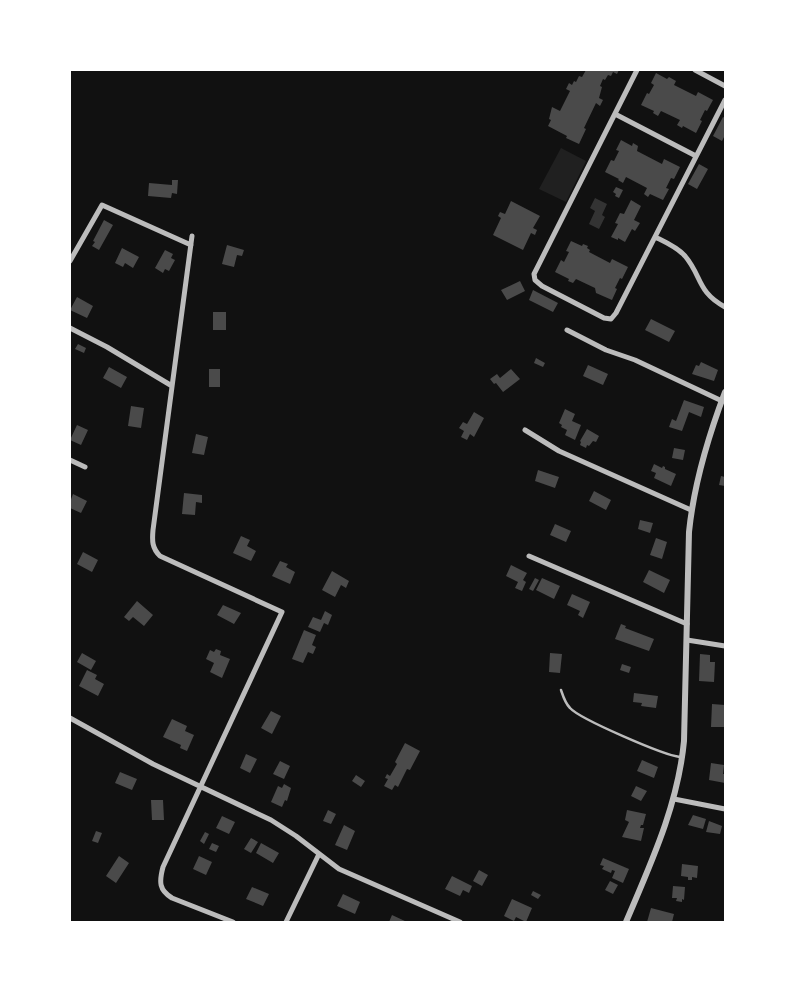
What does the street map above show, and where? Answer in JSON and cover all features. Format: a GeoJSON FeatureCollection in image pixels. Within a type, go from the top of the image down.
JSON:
{"type":"FeatureCollection","features":[{"type":"Feature","properties":{"kind":"street"},"geometry":{"type":"LineString","coordinates":[[637,70],[536,269],[535,280],[542,286],[604,318],[611,319],[616,313],[725,100]]}},
{"type":"Feature","properties":{"kind":"street"},"geometry":{"type":"LineString","coordinates":[[695,70],[725,86]]}},
{"type":"Feature","properties":{"kind":"street"},"geometry":{"type":"LineString","coordinates":[[615,114],[696,156]]}},
{"type":"Feature","properties":{"kind":"street"},"geometry":{"type":"LineString","coordinates":[[70,261],[102,205],[191,245]]}},
{"type":"Feature","properties":{"kind":"street"},"geometry":{"type":"LineString","coordinates":[[192,236],[152,530],[153,545],[160,556],[282,612],[163,867],[161,885],[165,893],[172,898],[233,922]]}},
{"type":"Feature","properties":{"kind":"street"},"geometry":{"type":"LineString","coordinates":[[655,237],[685,255],[704,290],[710,297],[725,306]]}},
{"type":"Feature","properties":{"kind":"street"},"geometry":{"type":"LineString","coordinates":[[70,328],[172,386]]}},
{"type":"Feature","properties":{"kind":"street"},"geometry":{"type":"LineString","coordinates":[[567,330],[606,350],[635,360],[722,401]]}},
{"type":"Feature","properties":{"kind":"street"},"geometry":{"type":"LineString","coordinates":[[626,922],[654,857],[674,799],[682,757],[692,510],[699,472],[725,392]]}},
{"type":"Feature","properties":{"kind":"street"},"geometry":{"type":"LineString","coordinates":[[526,430],[559,451],[692,510]]}},
{"type":"Feature","properties":{"kind":"street"},"geometry":{"type":"LineString","coordinates":[[70,460],[85,466]]}},
{"type":"Feature","properties":{"kind":"street"},"geometry":{"type":"LineString","coordinates":[[529,556],[687,624]]}},
{"type":"Feature","properties":{"kind":"street"},"geometry":{"type":"LineString","coordinates":[[687,640],[725,646]]}},
{"type":"Feature","properties":{"kind":"street"},"geometry":{"type":"LineString","coordinates":[[70,718],[139,757],[271,820],[296,836],[339,869],[460,922]]}},
{"type":"Feature","properties":{"kind":"street"},"geometry":{"type":"LineString","coordinates":[[674,799],[725,809]]}},
{"type":"Feature","properties":{"kind":"street"},"geometry":{"type":"LineString","coordinates":[[286,922],[319,854]]}},
{"type":"Feature","properties":{"kind":"lane"},"geometry":{"type":"LineString","coordinates":[[561,690],[570,708],[584,717],[658,751],[682,757]]}},
{"type":"Feature","properties":{"kind":"shaded area"},"geometry":{"type":"Polygon","coordinates":[[[561,148],[586,161],[566,202],[539,189],[561,148]]]}},
{"type":"Feature","properties":{"kind":"shaded area"},"geometry":{"type":"Polygon","coordinates":[[[595,198],[607,204],[602,215],[605,217],[599,229],[589,224],[595,211],[590,208],[595,198]]]}},
{"type":"Feature","properties":{"kind":"building"},"geometry":{"type":"Polygon","coordinates":[[[586,70],[619,70],[617,74],[613,72],[611,76],[608,75],[605,80],[603,79],[599,98],[603,100],[600,106],[596,103],[584,128],[586,129],[579,144],[548,126],[551,120],[549,119],[552,107],[560,111],[570,91],[566,89],[569,83],[572,85],[574,81],[576,82],[579,76],[582,77],[586,70]]]}},
{"type":"Feature","properties":{"kind":"building"},"geometry":{"type":"Polygon","coordinates":[[[656,73],[676,81],[674,85],[696,96],[698,92],[713,100],[707,111],[705,110],[696,133],[677,125],[680,120],[661,111],[658,116],[653,113],[654,111],[641,105],[647,93],[649,94],[654,85],[651,83],[656,73]]]}},
{"type":"Feature","properties":{"kind":"building"},"geometry":{"type":"Polygon","coordinates":[[[723,117],[725,118],[725,135],[722,141],[713,136],[723,117]]]}},
{"type":"Feature","properties":{"kind":"building"},"geometry":{"type":"Polygon","coordinates":[[[621,140],[632,146],[633,143],[638,146],[637,151],[662,164],[664,159],[680,167],[674,179],[671,178],[666,188],[669,189],[663,200],[650,194],[648,197],[644,194],[647,188],[626,177],[623,183],[605,172],[611,160],[614,161],[619,151],[616,150],[621,140]]]}},
{"type":"Feature","properties":{"kind":"building"},"geometry":{"type":"Polygon","coordinates":[[[699,164],[708,169],[697,189],[688,184],[699,164]]]}},
{"type":"Feature","properties":{"kind":"building"},"geometry":{"type":"Polygon","coordinates":[[[172,180],[178,180],[177,194],[172,193],[171,198],[148,196],[149,183],[172,185],[172,180]]]}},
{"type":"Feature","properties":{"kind":"building"},"geometry":{"type":"Polygon","coordinates":[[[616,187],[623,190],[619,198],[613,192],[616,187]]]}},
{"type":"Feature","properties":{"kind":"building"},"geometry":{"type":"Polygon","coordinates":[[[631,200],[641,206],[634,220],[640,223],[635,231],[632,229],[625,242],[611,237],[618,224],[615,223],[620,213],[624,214],[631,200]]]}},
{"type":"Feature","properties":{"kind":"building"},"geometry":{"type":"Polygon","coordinates":[[[511,201],[540,216],[533,228],[537,230],[535,235],[531,233],[523,250],[493,235],[501,218],[498,216],[500,212],[505,214],[511,201]]]}},
{"type":"Feature","properties":{"kind":"building"},"geometry":{"type":"Polygon","coordinates":[[[104,220],[113,225],[99,250],[92,246],[104,220]]]}},
{"type":"Feature","properties":{"kind":"building"},"geometry":{"type":"Polygon","coordinates":[[[571,241],[582,246],[583,244],[588,246],[589,252],[610,263],[612,259],[628,267],[615,288],[617,289],[612,300],[596,293],[595,288],[576,279],[573,283],[568,281],[569,279],[555,272],[561,260],[564,262],[569,252],[566,251],[571,241]]]}},
{"type":"Feature","properties":{"kind":"building"},"geometry":{"type":"Polygon","coordinates":[[[227,245],[244,250],[242,256],[237,255],[234,267],[222,264],[227,245]]]}},
{"type":"Feature","properties":{"kind":"building"},"geometry":{"type":"Polygon","coordinates":[[[122,248],[139,257],[133,268],[125,263],[123,267],[115,263],[122,248]]]}},
{"type":"Feature","properties":{"kind":"building"},"geometry":{"type":"Polygon","coordinates":[[[165,250],[173,254],[171,258],[175,260],[169,271],[165,269],[163,273],[155,268],[165,250]]]}},
{"type":"Feature","properties":{"kind":"building"},"geometry":{"type":"Polygon","coordinates":[[[520,281],[525,291],[507,300],[501,290],[520,281]]]}},
{"type":"Feature","properties":{"kind":"building"},"geometry":{"type":"Polygon","coordinates":[[[533,290],[558,303],[553,312],[529,300],[533,290]]]}},
{"type":"Feature","properties":{"kind":"building"},"geometry":{"type":"Polygon","coordinates":[[[77,297],[93,306],[87,318],[70,310],[77,297]]]}},
{"type":"Feature","properties":{"kind":"building"},"geometry":{"type":"Polygon","coordinates":[[[213,312],[226,312],[226,330],[213,330],[213,312]]]}},
{"type":"Feature","properties":{"kind":"building"},"geometry":{"type":"Polygon","coordinates":[[[651,319],[675,331],[669,342],[645,330],[651,319]]]}},
{"type":"Feature","properties":{"kind":"building"},"geometry":{"type":"Polygon","coordinates":[[[78,344],[86,348],[84,353],[75,349],[78,344]]]}},
{"type":"Feature","properties":{"kind":"building"},"geometry":{"type":"Polygon","coordinates":[[[536,358],[545,363],[543,367],[534,363],[536,358]]]}},
{"type":"Feature","properties":{"kind":"building"},"geometry":{"type":"Polygon","coordinates":[[[701,362],[718,370],[714,381],[692,374],[696,365],[699,366],[701,362]]]}},
{"type":"Feature","properties":{"kind":"building"},"geometry":{"type":"Polygon","coordinates":[[[588,365],[608,374],[603,385],[583,376],[588,365]]]}},
{"type":"Feature","properties":{"kind":"building"},"geometry":{"type":"Polygon","coordinates":[[[109,367],[127,377],[121,388],[103,378],[109,367]]]}},
{"type":"Feature","properties":{"kind":"building"},"geometry":{"type":"Polygon","coordinates":[[[209,369],[220,369],[220,387],[209,387],[209,369]]]}},
{"type":"Feature","properties":{"kind":"building"},"geometry":{"type":"Polygon","coordinates":[[[511,369],[520,379],[503,392],[490,379],[497,374],[500,378],[511,369]]]}},
{"type":"Feature","properties":{"kind":"building"},"geometry":{"type":"Polygon","coordinates":[[[684,400],[704,407],[701,417],[689,412],[682,431],[669,427],[672,419],[676,421],[684,400]]]}},
{"type":"Feature","properties":{"kind":"building"},"geometry":{"type":"Polygon","coordinates":[[[131,406],[144,408],[141,428],[128,426],[131,406]]]}},
{"type":"Feature","properties":{"kind":"building"},"geometry":{"type":"Polygon","coordinates":[[[565,409],[575,414],[572,421],[581,425],[575,440],[565,435],[567,430],[561,427],[562,425],[559,423],[565,409]]]}},
{"type":"Feature","properties":{"kind":"building"},"geometry":{"type":"Polygon","coordinates":[[[474,412],[484,418],[474,437],[470,434],[467,440],[461,437],[464,431],[459,428],[463,422],[467,424],[474,412]]]}},
{"type":"Feature","properties":{"kind":"building"},"geometry":{"type":"Polygon","coordinates":[[[77,425],[88,430],[81,445],[70,440],[77,425]]]}},
{"type":"Feature","properties":{"kind":"building"},"geometry":{"type":"Polygon","coordinates":[[[587,429],[599,436],[596,442],[593,441],[586,448],[580,445],[580,441],[587,429]]]}},
{"type":"Feature","properties":{"kind":"building"},"geometry":{"type":"Polygon","coordinates":[[[196,434],[208,437],[204,455],[192,453],[196,434]]]}},
{"type":"Feature","properties":{"kind":"building"},"geometry":{"type":"Polygon","coordinates":[[[674,448],[685,450],[683,460],[672,458],[674,448]]]}},
{"type":"Feature","properties":{"kind":"building"},"geometry":{"type":"Polygon","coordinates":[[[654,464],[662,468],[663,466],[665,469],[676,474],[671,486],[654,478],[656,473],[651,471],[654,464]]]}},
{"type":"Feature","properties":{"kind":"building"},"geometry":{"type":"Polygon","coordinates":[[[538,470],[559,477],[555,488],[535,481],[538,470]]]}},
{"type":"Feature","properties":{"kind":"building"},"geometry":{"type":"Polygon","coordinates":[[[721,476],[725,477],[725,486],[719,485],[721,476]]]}},
{"type":"Feature","properties":{"kind":"building"},"geometry":{"type":"Polygon","coordinates":[[[594,491],[611,500],[606,510],[589,501],[594,491]]]}},
{"type":"Feature","properties":{"kind":"building"},"geometry":{"type":"Polygon","coordinates":[[[184,493],[202,495],[202,503],[196,502],[195,515],[182,514],[184,493]]]}},
{"type":"Feature","properties":{"kind":"building"},"geometry":{"type":"Polygon","coordinates":[[[73,494],[87,501],[81,513],[70,508],[73,494]]]}},
{"type":"Feature","properties":{"kind":"building"},"geometry":{"type":"Polygon","coordinates":[[[640,520],[653,523],[650,533],[638,529],[640,520]]]}},
{"type":"Feature","properties":{"kind":"building"},"geometry":{"type":"Polygon","coordinates":[[[555,524],[571,531],[566,542],[550,535],[555,524]]]}},
{"type":"Feature","properties":{"kind":"building"},"geometry":{"type":"Polygon","coordinates":[[[241,536],[250,540],[247,546],[256,551],[251,561],[233,553],[241,536]]]}},
{"type":"Feature","properties":{"kind":"building"},"geometry":{"type":"Polygon","coordinates":[[[656,538],[667,542],[662,559],[650,555],[656,538]]]}},
{"type":"Feature","properties":{"kind":"building"},"geometry":{"type":"Polygon","coordinates":[[[83,552],[98,560],[92,572],[77,564],[83,552]]]}},
{"type":"Feature","properties":{"kind":"building"},"geometry":{"type":"Polygon","coordinates":[[[280,561],[288,564],[286,567],[295,572],[290,584],[272,576],[280,561]]]}},
{"type":"Feature","properties":{"kind":"building"},"geometry":{"type":"Polygon","coordinates":[[[511,565],[527,573],[523,580],[526,582],[522,591],[515,588],[518,582],[506,576],[511,565]]]}},
{"type":"Feature","properties":{"kind":"building"},"geometry":{"type":"Polygon","coordinates":[[[649,570],[670,580],[664,593],[643,582],[649,570]]]}},
{"type":"Feature","properties":{"kind":"building"},"geometry":{"type":"Polygon","coordinates":[[[332,571],[349,581],[346,588],[341,585],[335,597],[322,590],[332,571]]]}},
{"type":"Feature","properties":{"kind":"building"},"geometry":{"type":"Polygon","coordinates":[[[535,578],[539,580],[533,591],[529,589],[535,578]]]}},
{"type":"Feature","properties":{"kind":"building"},"geometry":{"type":"Polygon","coordinates":[[[542,578],[560,586],[554,599],[536,590],[542,578]]]}},
{"type":"Feature","properties":{"kind":"building"},"geometry":{"type":"Polygon","coordinates":[[[572,594],[590,602],[583,618],[578,615],[580,611],[567,605],[572,594]]]}},
{"type":"Feature","properties":{"kind":"building"},"geometry":{"type":"Polygon","coordinates":[[[137,601],[153,615],[144,626],[133,617],[129,621],[124,617],[137,601]]]}},
{"type":"Feature","properties":{"kind":"building"},"geometry":{"type":"Polygon","coordinates":[[[223,605],[241,613],[234,624],[217,615],[223,605]]]}},
{"type":"Feature","properties":{"kind":"building"},"geometry":{"type":"Polygon","coordinates":[[[325,611],[332,615],[328,625],[324,623],[320,632],[308,627],[313,617],[321,620],[325,611]]]}},
{"type":"Feature","properties":{"kind":"building"},"geometry":{"type":"Polygon","coordinates":[[[621,624],[626,626],[625,628],[654,639],[649,651],[615,639],[621,624]]]}},
{"type":"Feature","properties":{"kind":"building"},"geometry":{"type":"Polygon","coordinates":[[[304,630],[316,635],[312,645],[316,647],[313,654],[308,652],[303,663],[292,659],[304,630]]]}},
{"type":"Feature","properties":{"kind":"building"},"geometry":{"type":"Polygon","coordinates":[[[216,649],[221,651],[220,655],[230,659],[222,678],[210,672],[214,663],[206,659],[210,650],[214,652],[216,649]]]}},
{"type":"Feature","properties":{"kind":"building"},"geometry":{"type":"Polygon","coordinates":[[[82,653],[96,661],[91,670],[77,662],[82,653]]]}},
{"type":"Feature","properties":{"kind":"building"},"geometry":{"type":"Polygon","coordinates":[[[550,653],[562,654],[560,673],[549,672],[550,653]]]}},
{"type":"Feature","properties":{"kind":"building"},"geometry":{"type":"Polygon","coordinates":[[[700,654],[710,655],[710,662],[715,662],[714,682],[699,681],[700,654]]]}},
{"type":"Feature","properties":{"kind":"building"},"geometry":{"type":"Polygon","coordinates":[[[622,664],[631,667],[629,673],[620,670],[622,664]]]}},
{"type":"Feature","properties":{"kind":"building"},"geometry":{"type":"Polygon","coordinates":[[[87,670],[97,675],[95,679],[104,684],[98,696],[79,686],[87,670]]]}},
{"type":"Feature","properties":{"kind":"building"},"geometry":{"type":"Polygon","coordinates":[[[634,693],[658,696],[656,708],[641,706],[642,703],[633,702],[634,693]]]}},
{"type":"Feature","properties":{"kind":"building"},"geometry":{"type":"Polygon","coordinates":[[[712,704],[725,705],[725,727],[711,727],[712,704]]]}},
{"type":"Feature","properties":{"kind":"building"},"geometry":{"type":"Polygon","coordinates":[[[271,711],[281,716],[272,734],[261,728],[271,711]]]}},
{"type":"Feature","properties":{"kind":"building"},"geometry":{"type":"Polygon","coordinates":[[[172,719],[187,726],[185,731],[194,735],[187,751],[180,748],[181,745],[163,737],[172,719]]]}},
{"type":"Feature","properties":{"kind":"building"},"geometry":{"type":"Polygon","coordinates":[[[405,743],[420,751],[410,770],[407,769],[398,787],[395,785],[392,790],[384,786],[388,779],[385,778],[387,774],[390,776],[397,764],[395,762],[405,743]]]}},
{"type":"Feature","properties":{"kind":"building"},"geometry":{"type":"Polygon","coordinates":[[[246,754],[257,759],[250,773],[240,768],[246,754]]]}},
{"type":"Feature","properties":{"kind":"building"},"geometry":{"type":"Polygon","coordinates":[[[642,760],[658,767],[654,778],[637,771],[642,760]]]}},
{"type":"Feature","properties":{"kind":"building"},"geometry":{"type":"Polygon","coordinates":[[[280,761],[290,766],[284,779],[273,774],[280,761]]]}},
{"type":"Feature","properties":{"kind":"building"},"geometry":{"type":"Polygon","coordinates":[[[711,763],[724,765],[725,783],[709,780],[711,763]]]}},
{"type":"Feature","properties":{"kind":"building"},"geometry":{"type":"Polygon","coordinates":[[[120,772],[137,779],[132,790],[115,783],[120,772]]]}},
{"type":"Feature","properties":{"kind":"building"},"geometry":{"type":"Polygon","coordinates":[[[356,775],[365,781],[361,787],[352,781],[356,775]]]}},
{"type":"Feature","properties":{"kind":"building"},"geometry":{"type":"Polygon","coordinates":[[[284,784],[291,788],[287,801],[285,800],[282,807],[271,802],[278,786],[282,788],[284,784]]]}},
{"type":"Feature","properties":{"kind":"building"},"geometry":{"type":"Polygon","coordinates":[[[636,786],[647,791],[641,801],[631,796],[636,786]]]}},
{"type":"Feature","properties":{"kind":"building"},"geometry":{"type":"Polygon","coordinates":[[[151,800],[163,800],[164,820],[152,820],[151,800]]]}},
{"type":"Feature","properties":{"kind":"building"},"geometry":{"type":"Polygon","coordinates":[[[328,810],[336,814],[331,824],[323,821],[328,810]]]}},
{"type":"Feature","properties":{"kind":"building"},"geometry":{"type":"Polygon","coordinates":[[[627,810],[646,814],[643,825],[640,828],[644,828],[641,841],[622,837],[629,822],[625,820],[627,810]]]}},
{"type":"Feature","properties":{"kind":"building"},"geometry":{"type":"Polygon","coordinates":[[[693,815],[706,819],[703,829],[688,825],[693,815]]]}},
{"type":"Feature","properties":{"kind":"building"},"geometry":{"type":"Polygon","coordinates":[[[222,816],[235,822],[229,834],[216,828],[222,816]]]}},
{"type":"Feature","properties":{"kind":"building"},"geometry":{"type":"Polygon","coordinates":[[[709,821],[722,826],[720,834],[706,832],[709,821]]]}},
{"type":"Feature","properties":{"kind":"building"},"geometry":{"type":"Polygon","coordinates":[[[344,825],[355,831],[347,850],[335,845],[344,825]]]}},
{"type":"Feature","properties":{"kind":"building"},"geometry":{"type":"Polygon","coordinates":[[[96,831],[102,833],[98,843],[92,841],[96,831]]]}},
{"type":"Feature","properties":{"kind":"building"},"geometry":{"type":"Polygon","coordinates":[[[205,832],[209,834],[204,844],[200,841],[205,832]]]}},
{"type":"Feature","properties":{"kind":"building"},"geometry":{"type":"Polygon","coordinates":[[[251,838],[258,842],[251,853],[244,849],[251,838]]]}},
{"type":"Feature","properties":{"kind":"building"},"geometry":{"type":"Polygon","coordinates":[[[212,843],[219,846],[216,852],[209,849],[212,843]]]}},
{"type":"Feature","properties":{"kind":"building"},"geometry":{"type":"Polygon","coordinates":[[[261,843],[279,853],[273,863],[256,853],[261,843]]]}},
{"type":"Feature","properties":{"kind":"building"},"geometry":{"type":"Polygon","coordinates":[[[119,856],[129,863],[116,883],[106,876],[119,856]]]}},
{"type":"Feature","properties":{"kind":"building"},"geometry":{"type":"Polygon","coordinates":[[[199,856],[212,862],[206,875],[193,869],[199,856]]]}},
{"type":"Feature","properties":{"kind":"building"},"geometry":{"type":"Polygon","coordinates":[[[603,858],[629,869],[623,883],[612,878],[615,871],[612,870],[611,873],[602,869],[604,866],[600,865],[603,858]]]}},
{"type":"Feature","properties":{"kind":"building"},"geometry":{"type":"Polygon","coordinates":[[[682,864],[698,866],[697,878],[692,877],[692,880],[688,880],[688,877],[681,876],[682,864]]]}},
{"type":"Feature","properties":{"kind":"building"},"geometry":{"type":"Polygon","coordinates":[[[479,870],[488,875],[482,886],[473,881],[479,870]]]}},
{"type":"Feature","properties":{"kind":"building"},"geometry":{"type":"Polygon","coordinates":[[[452,876],[472,886],[469,893],[463,890],[460,896],[445,889],[452,876]]]}},
{"type":"Feature","properties":{"kind":"building"},"geometry":{"type":"Polygon","coordinates":[[[610,881],[618,885],[613,894],[605,890],[610,881]]]}},
{"type":"Feature","properties":{"kind":"building"},"geometry":{"type":"Polygon","coordinates":[[[673,886],[685,887],[684,900],[682,899],[682,902],[676,901],[677,898],[672,898],[673,886]]]}},
{"type":"Feature","properties":{"kind":"building"},"geometry":{"type":"Polygon","coordinates":[[[252,887],[269,894],[263,906],[246,899],[252,887]]]}},
{"type":"Feature","properties":{"kind":"building"},"geometry":{"type":"Polygon","coordinates":[[[533,891],[541,895],[538,899],[531,895],[533,891]]]}},
{"type":"Feature","properties":{"kind":"building"},"geometry":{"type":"Polygon","coordinates":[[[343,894],[360,902],[355,914],[337,906],[343,894]]]}},
{"type":"Feature","properties":{"kind":"building"},"geometry":{"type":"Polygon","coordinates":[[[512,899],[532,908],[526,922],[516,917],[514,921],[504,916],[512,899]]]}},
{"type":"Feature","properties":{"kind":"building"},"geometry":{"type":"Polygon","coordinates":[[[651,908],[674,914],[672,922],[647,922],[651,908]]]}},
{"type":"Feature","properties":{"kind":"building"},"geometry":{"type":"Polygon","coordinates":[[[392,915],[407,922],[389,922],[392,915]]]}}]}
